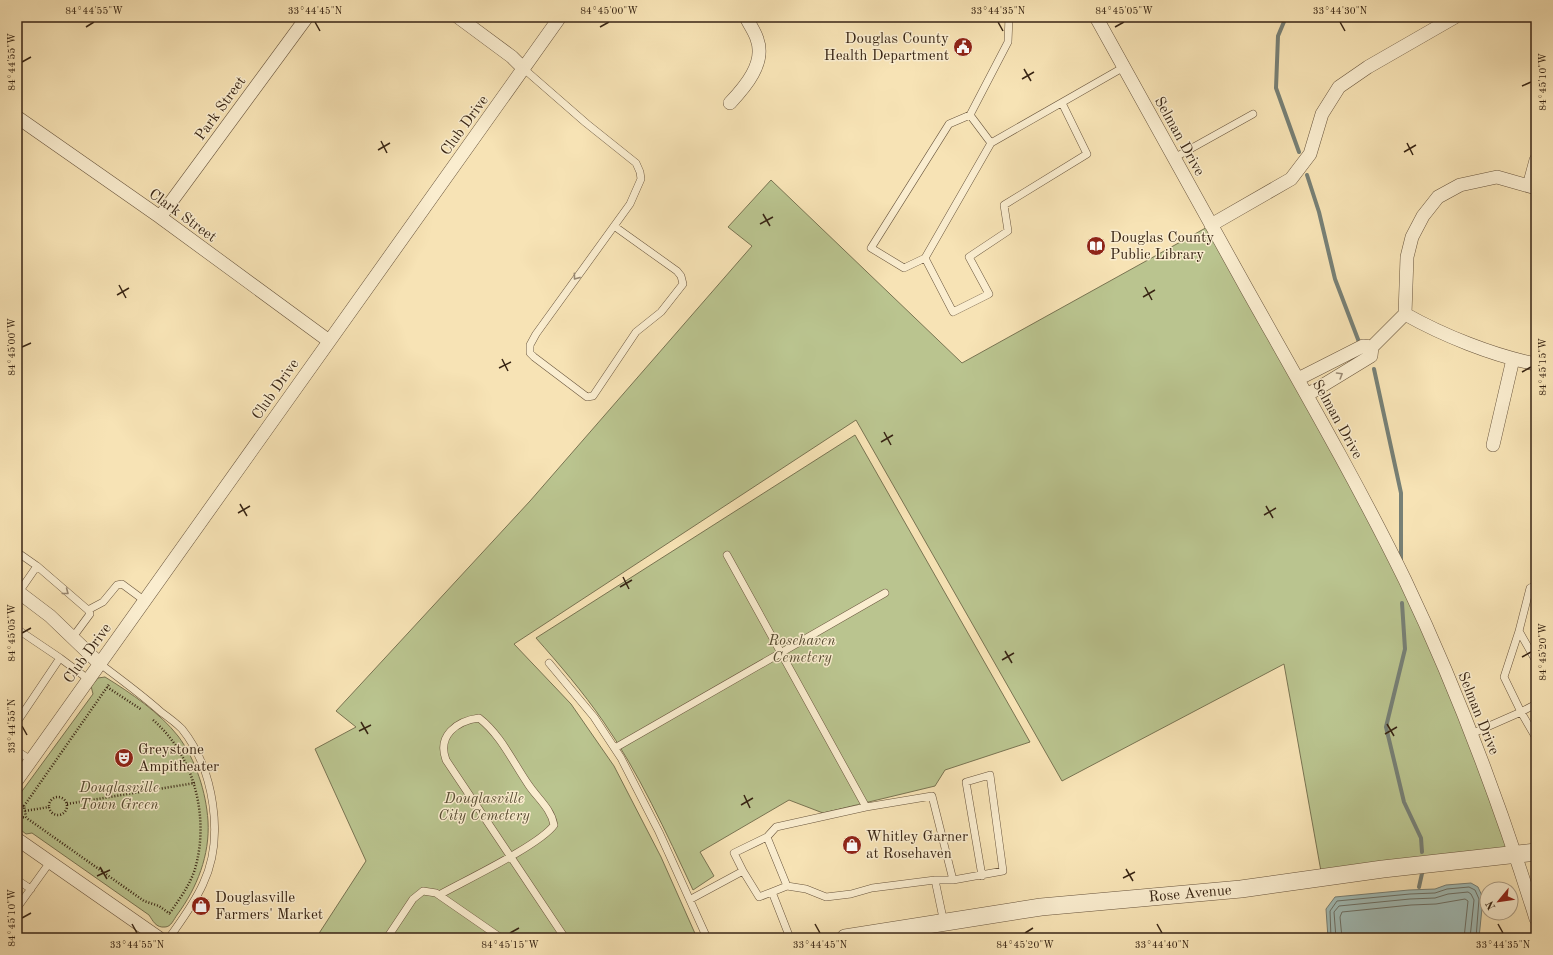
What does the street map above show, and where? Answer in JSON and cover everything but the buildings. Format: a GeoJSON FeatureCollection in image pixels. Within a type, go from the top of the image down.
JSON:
{"type":"FeatureCollection","features":[{"type":"Feature","properties":{"kind":"street","name":"Park Street"},"geometry":{"type":"LineString","coordinates":[[160,217],[306,17]]}},
{"type":"Feature","properties":{"kind":"street"},"geometry":{"type":"LineString","coordinates":[[458,17],[512,57],[524,68]]}},
{"type":"Feature","properties":{"kind":"street","name":"Club Drive"},"geometry":{"type":"LineString","coordinates":[[17,780],[560,17]]}},
{"type":"Feature","properties":{"kind":"street"},"geometry":{"type":"LineString","coordinates":[[730,103],[747,84],[760,55],[758,40],[746,17]]}},
{"type":"Feature","properties":{"kind":"street","name":"Selman Drive"},"geometry":{"type":"LineString","coordinates":[[1097,17],[1211,225],[1350,473],[1404,580],[1440,657],[1471,734],[1515,854],[1536,920]]}},
{"type":"Feature","properties":{"kind":"street"},"geometry":{"type":"LineString","coordinates":[[1211,225],[1291,179],[1310,154],[1322,114],[1339,87],[1368,66],[1440,20],[1454,17]]}},
{"type":"Feature","properties":{"kind":"street","name":"Clark Street"},"geometry":{"type":"LineString","coordinates":[[17,117],[160,217],[329,341]]}},
{"type":"Feature","properties":{"kind":"street"},"geometry":{"type":"LineString","coordinates":[[1306,395],[1371,356],[1372,347],[1405,314],[1407,257],[1412,237],[1423,216],[1438,197],[1460,185],[1497,177],[1532,187],[1536,160]]}},
{"type":"Feature","properties":{"kind":"street"},"geometry":{"type":"LineString","coordinates":[[1405,314],[1426,326],[1512,359],[1536,364]]}},
{"type":"Feature","properties":{"kind":"street"},"geometry":{"type":"LineString","coordinates":[[1298,379],[1363,346],[1372,347]]}},
{"type":"Feature","properties":{"kind":"street"},"geometry":{"type":"LineString","coordinates":[[1493,445],[1512,359]]}},
{"type":"Feature","properties":{"kind":"street"},"geometry":{"type":"LineString","coordinates":[[18,591],[73,637],[99,663]]}},
{"type":"Feature","properties":{"kind":"street"},"geometry":{"type":"LineString","coordinates":[[17,838],[158,938]]}},
{"type":"Feature","properties":{"kind":"street","name":"Rose Avenue"},"geometry":{"type":"LineString","coordinates":[[845,938],[1041,907],[1241,889],[1383,869],[1536,852]]}},
{"type":"Feature","properties":{"kind":"lane"},"geometry":{"type":"LineString","coordinates":[[1009,17],[1008,42],[970,116],[948,124],[871,248],[904,268],[925,258],[991,143],[1124,68]]}},
{"type":"Feature","properties":{"kind":"lane"},"geometry":{"type":"LineString","coordinates":[[524,68],[586,123],[636,163],[640,172],[640,185],[630,204],[599,245],[530,344],[530,353],[584,395],[590,397],[605,379],[636,332],[661,312],[683,284],[681,276],[677,270],[614,226]]}},
{"type":"Feature","properties":{"kind":"lane"},"geometry":{"type":"LineString","coordinates":[[925,258],[953,312],[989,294],[970,257],[1008,231],[1004,205],[1087,154],[1062,103]]}},
{"type":"Feature","properties":{"kind":"lane"},"geometry":{"type":"LineString","coordinates":[[1174,158],[1253,114]]}},
{"type":"Feature","properties":{"kind":"lane"},"geometry":{"type":"LineString","coordinates":[[970,116],[991,143]]}},
{"type":"Feature","properties":{"kind":"lane"},"geometry":{"type":"LineString","coordinates":[[17,552],[37,566],[88,610],[90,614],[73,637]]}},
{"type":"Feature","properties":{"kind":"lane"},"geometry":{"type":"LineString","coordinates":[[727,555],[782,652],[866,807]]}},
{"type":"Feature","properties":{"kind":"lane"},"geometry":{"type":"LineString","coordinates":[[18,591],[37,566]]}},
{"type":"Feature","properties":{"kind":"lane"},"geometry":{"type":"LineString","coordinates":[[88,610],[103,602],[117,585],[122,584],[145,601]]}},
{"type":"Feature","properties":{"kind":"lane"},"geometry":{"type":"LineString","coordinates":[[1536,585],[1530,588],[1520,631],[1504,677],[1521,712],[1536,738]]}},
{"type":"Feature","properties":{"kind":"lane"},"geometry":{"type":"LineString","coordinates":[[615,748],[885,593]]}},
{"type":"Feature","properties":{"kind":"lane"},"geometry":{"type":"LineString","coordinates":[[17,629],[88,679]]}},
{"type":"Feature","properties":{"kind":"lane"},"geometry":{"type":"LineString","coordinates":[[1520,631],[1536,661]]}},
{"type":"Feature","properties":{"kind":"lane"},"geometry":{"type":"LineString","coordinates":[[17,722],[60,658]]}},
{"type":"Feature","properties":{"kind":"lane"},"geometry":{"type":"LineString","coordinates":[[99,663],[144,697],[181,729],[201,765],[211,792],[215,816],[211,863],[193,904],[169,938]]}},
{"type":"Feature","properties":{"kind":"lane"},"geometry":{"type":"LineString","coordinates":[[549,663],[594,717],[615,748],[660,832],[707,938]]}},
{"type":"Feature","properties":{"kind":"lane"},"geometry":{"type":"LineString","coordinates":[[1471,734],[1536,704]]}},
{"type":"Feature","properties":{"kind":"lane"},"geometry":{"type":"LineString","coordinates":[[438,895],[510,856],[549,832],[554,825],[549,811],[529,786],[487,724],[479,718],[469,719],[458,723],[451,730],[446,739],[443,750],[446,760],[510,856],[565,938]]}},
{"type":"Feature","properties":{"kind":"lane"},"geometry":{"type":"LineString","coordinates":[[17,750],[31,760]]}},
{"type":"Feature","properties":{"kind":"lane"},"geometry":{"type":"LineString","coordinates":[[953,880],[932,796],[866,807],[776,828],[767,837],[734,854],[759,897],[787,886],[806,889],[826,897],[851,894],[872,888],[935,880],[953,880],[982,876],[1003,871],[990,775],[966,782],[982,876]]}},
{"type":"Feature","properties":{"kind":"lane"},"geometry":{"type":"LineString","coordinates":[[767,837],[787,886]]}},
{"type":"Feature","properties":{"kind":"lane"},"geometry":{"type":"LineString","coordinates":[[17,908],[50,862]]}},
{"type":"Feature","properties":{"kind":"lane"},"geometry":{"type":"LineString","coordinates":[[691,899],[743,871]]}},
{"type":"Feature","properties":{"kind":"lane"},"geometry":{"type":"LineString","coordinates":[[17,880],[31,889]]}},
{"type":"Feature","properties":{"kind":"lane"},"geometry":{"type":"LineString","coordinates":[[935,880],[944,923]]}},
{"type":"Feature","properties":{"kind":"lane"},"geometry":{"type":"LineString","coordinates":[[387,938],[414,899],[423,891],[438,895],[501,938]]}},
{"type":"Feature","properties":{"kind":"lane"},"geometry":{"type":"LineString","coordinates":[[772,892],[790,938]]}},
{"type":"Feature","properties":{"kind":"path"},"geometry":{"type":"LineString","coordinates":[[17,808],[24,806],[110,683]]}},
{"type":"Feature","properties":{"kind":"path"},"geometry":{"type":"LineString","coordinates":[[107,687],[145,713]]}},
{"type":"Feature","properties":{"kind":"path"},"geometry":{"type":"LineString","coordinates":[[150,717],[167,733],[175,745],[194,783],[200,820],[200,842],[195,869],[188,886],[169,914]]}},
{"type":"Feature","properties":{"kind":"path"},"geometry":{"type":"LineString","coordinates":[[67,804],[199,782]]}},
{"type":"Feature","properties":{"kind":"path"},"geometry":{"type":"LineString","coordinates":[[56,796],[65,799],[67,804],[66,811],[61,815],[54,814],[49,808],[49,801],[56,796]]}},
{"type":"Feature","properties":{"kind":"path"},"geometry":{"type":"LineString","coordinates":[[24,806],[26,817]]}},
{"type":"Feature","properties":{"kind":"path"},"geometry":{"type":"LineString","coordinates":[[25,811],[49,808]]}},
{"type":"Feature","properties":{"kind":"path"},"geometry":{"type":"LineString","coordinates":[[17,818],[26,817],[144,901],[159,906],[175,918]]}},
{"type":"Feature","properties":{"kind":"green space","name":"Douglasville City Cemetery"},"geometry":{"type":"Polygon","coordinates":[[[771,180],[962,363],[1211,225],[1404,580],[1515,854],[1322,877],[1284,664],[1062,781],[856,420],[514,644],[571,704],[614,766],[661,857],[697,938],[316,938],[366,861],[315,749],[356,727],[336,711],[530,501],[752,246],[728,227],[771,180]]]}},
{"type":"Feature","properties":{"kind":"green space","name":"Rosehaven Cemetery"},"geometry":{"type":"Polygon","coordinates":[[[855,435],[1030,742],[945,770],[935,786],[823,813],[789,800],[700,852],[714,876],[693,890],[651,803],[616,741],[579,689],[536,638],[855,435]]]}},
{"type":"Feature","properties":{"kind":"green space","name":"Douglasville Town Green"},"geometry":{"type":"Polygon","coordinates":[[[105,677],[125,690],[163,719],[178,736],[195,766],[205,799],[208,834],[207,846],[201,871],[191,894],[167,927],[157,925],[153,922],[149,915],[32,833],[26,834],[17,827],[17,798],[93,694],[91,686],[98,678],[105,677]]]}},
{"type":"Feature","properties":{"kind":"water"},"geometry":{"type":"Polygon","coordinates":[[[1471,883],[1478,887],[1479,921],[1481,921],[1479,938],[1328,938],[1326,909],[1335,897],[1435,889],[1446,885],[1471,883]]]}},
{"type":"Feature","properties":{"kind":"waterway"},"geometry":{"type":"LineString","coordinates":[[1286,17],[1278,36],[1276,88],[1299,152]]}},
{"type":"Feature","properties":{"kind":"waterway"},"geometry":{"type":"LineString","coordinates":[[1307,175],[1319,212],[1335,279],[1359,342]]}},
{"type":"Feature","properties":{"kind":"waterway"},"geometry":{"type":"LineString","coordinates":[[1374,369],[1401,493],[1401,561]]}},
{"type":"Feature","properties":{"kind":"waterway"},"geometry":{"type":"LineString","coordinates":[[1402,603],[1405,649],[1386,727],[1404,802],[1421,838],[1422,852]]}},
{"type":"Feature","properties":{"kind":"waterway"},"geometry":{"type":"LineString","coordinates":[[1419,887],[1423,869]]}},
{"type":"Feature","properties":{"kind":"place","name":"Douglas County Health Department"},"geometry":{"type":"Point","coordinates":[963,47]}},
{"type":"Feature","properties":{"kind":"place","name":"Douglas County Public Library"},"geometry":{"type":"Point","coordinates":[1096,246]}},
{"type":"Feature","properties":{"kind":"place","name":"Greystone Ampitheater"},"geometry":{"type":"Point","coordinates":[124,758]}},
{"type":"Feature","properties":{"kind":"place","name":"Whitley Garner at Rosehaven"},"geometry":{"type":"Point","coordinates":[852,845]}},
{"type":"Feature","properties":{"kind":"place","name":"Douglasville Farmers' Market"},"geometry":{"type":"Point","coordinates":[201,906]}}]}
